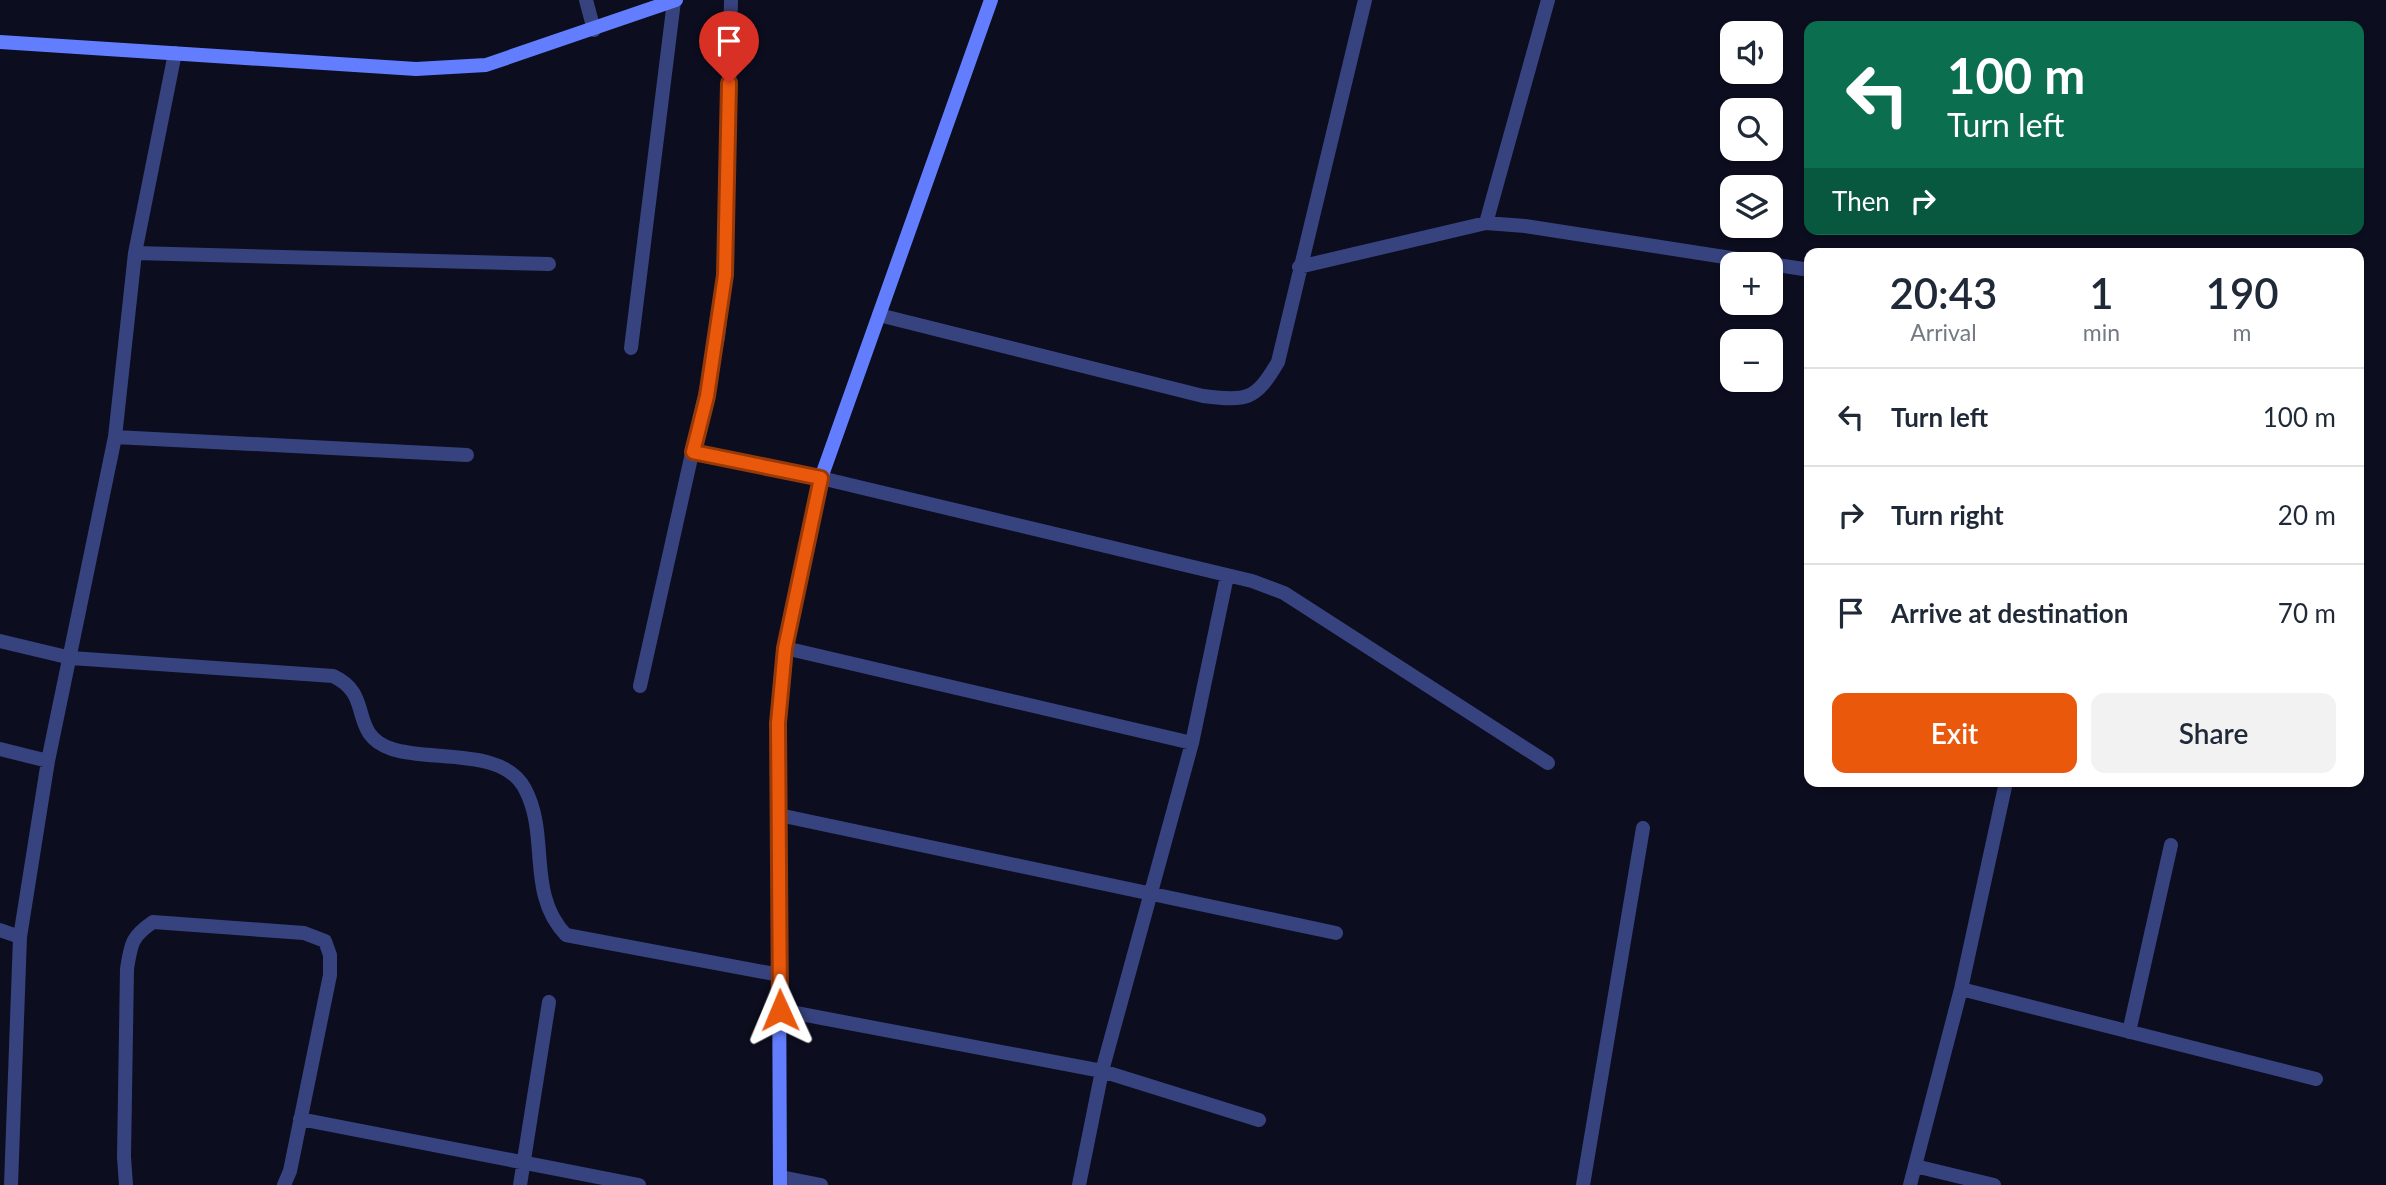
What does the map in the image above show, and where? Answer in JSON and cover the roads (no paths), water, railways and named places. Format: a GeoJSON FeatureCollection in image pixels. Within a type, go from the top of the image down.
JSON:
{"type":"FeatureCollection","features":[{"type":"Feature","properties":{"kind":"street"},"geometry":{"type":"LineString","coordinates":[[586,0],[594,30]]}},
{"type":"Feature","properties":{"kind":"street"},"geometry":{"type":"LineString","coordinates":[[0,42],[416,69],[486,65],[675,0],[631,348]]}},
{"type":"Feature","properties":{"kind":"street"},"geometry":{"type":"LineString","coordinates":[[640,686],[707,396],[725,275],[731,0]]}},
{"type":"Feature","properties":{"kind":"street"},"geometry":{"type":"LineString","coordinates":[[821,1185],[781,1181],[778,723],[785,648],[821,478],[991,0]]}},
{"type":"Feature","properties":{"kind":"street"},"geometry":{"type":"LineString","coordinates":[[879,315],[1203,396],[1239,400],[1263,388],[1278,362],[1365,0]]}},
{"type":"Feature","properties":{"kind":"street"},"geometry":{"type":"LineString","coordinates":[[1486,223],[1548,0]]}},
{"type":"Feature","properties":{"kind":"street"},"geometry":{"type":"LineString","coordinates":[[11,1185],[6,1125],[20,937],[48,761],[115,436],[135,253],[175,53]]}},
{"type":"Feature","properties":{"kind":"street"},"geometry":{"type":"LineString","coordinates":[[1299,267],[1486,223],[1525,226],[1720,256]]}},
{"type":"Feature","properties":{"kind":"street"},"geometry":{"type":"LineString","coordinates":[[135,253],[549,264]]}},
{"type":"Feature","properties":{"kind":"street"},"geometry":{"type":"LineString","coordinates":[[1783,266],[1804,270]]}},
{"type":"Feature","properties":{"kind":"street"},"geometry":{"type":"LineString","coordinates":[[115,436],[467,455]]}},
{"type":"Feature","properties":{"kind":"street"},"geometry":{"type":"LineString","coordinates":[[693,452],[821,478],[1227,576],[1284,593],[1548,763]]}},
{"type":"Feature","properties":{"kind":"street"},"geometry":{"type":"LineString","coordinates":[[1079,1185],[1102,1071],[1192,743],[1227,576]]}},
{"type":"Feature","properties":{"kind":"street"},"geometry":{"type":"LineString","coordinates":[[0,641],[71,657],[333,676],[349,683],[357,696],[364,727],[376,743],[396,751],[507,768],[524,785],[534,809],[545,904],[554,923],[566,935],[780,975]]}},
{"type":"Feature","properties":{"kind":"street"},"geometry":{"type":"LineString","coordinates":[[785,648],[1192,743]]}},
{"type":"Feature","properties":{"kind":"street"},"geometry":{"type":"LineString","coordinates":[[0,750],[48,761]]}},
{"type":"Feature","properties":{"kind":"street"},"geometry":{"type":"LineString","coordinates":[[1910,1185],[1961,989],[2005,787]]}},
{"type":"Feature","properties":{"kind":"street"},"geometry":{"type":"LineString","coordinates":[[779,815],[1336,933]]}},
{"type":"Feature","properties":{"kind":"street"},"geometry":{"type":"LineString","coordinates":[[1583,1185],[1643,828]]}},
{"type":"Feature","properties":{"kind":"street"},"geometry":{"type":"LineString","coordinates":[[2129,1032],[2171,845]]}},
{"type":"Feature","properties":{"kind":"street"},"geometry":{"type":"LineString","coordinates":[[126,1185],[124,1157],[127,970],[131,946],[137,933],[153,922],[304,933],[325,942],[330,955],[330,975],[284,1185]]}},
{"type":"Feature","properties":{"kind":"street"},"geometry":{"type":"LineString","coordinates":[[0,930],[20,937]]}},
{"type":"Feature","properties":{"kind":"street"},"geometry":{"type":"LineString","coordinates":[[1961,989],[2316,1079]]}},
{"type":"Feature","properties":{"kind":"street"},"geometry":{"type":"LineString","coordinates":[[520,1185],[526,1161],[549,1002]]}},
{"type":"Feature","properties":{"kind":"street"},"geometry":{"type":"LineString","coordinates":[[780,1010],[1102,1071],[1259,1121]]}},
{"type":"Feature","properties":{"kind":"street"},"geometry":{"type":"LineString","coordinates":[[300,1119],[639,1185]]}},
{"type":"Feature","properties":{"kind":"street"},"geometry":{"type":"LineString","coordinates":[[1915,1166],[1994,1185]]}}]}
